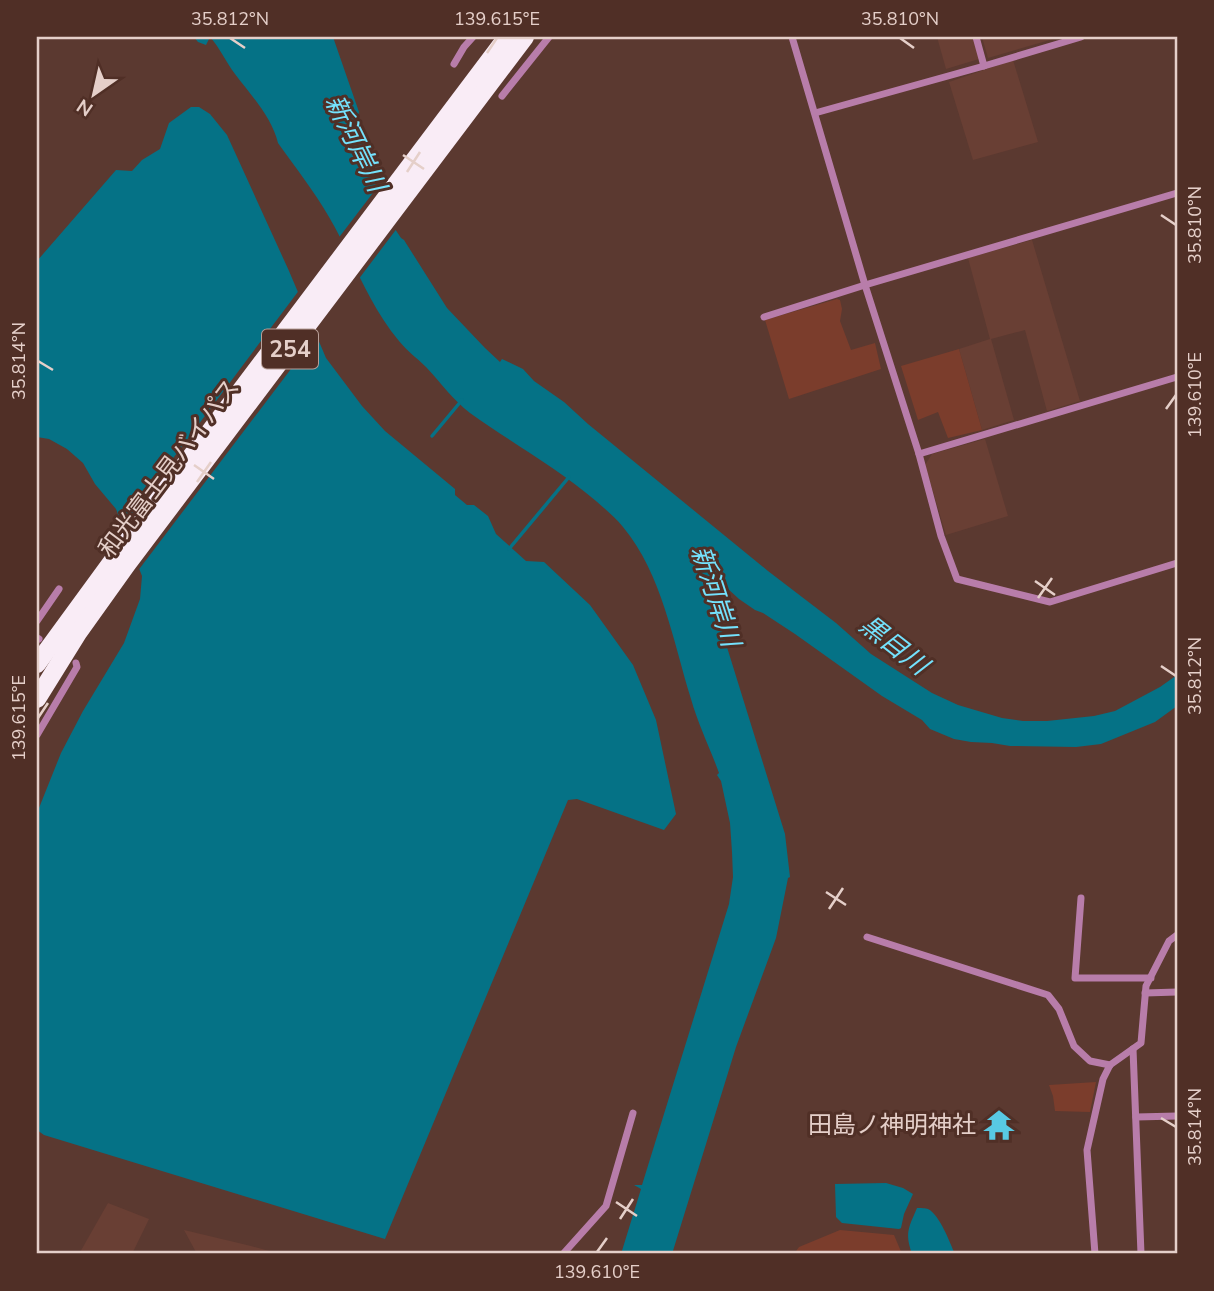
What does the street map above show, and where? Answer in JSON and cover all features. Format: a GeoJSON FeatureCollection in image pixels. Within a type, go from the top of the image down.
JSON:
{"type":"FeatureCollection","features":[{"type":"Feature","properties":{"kind":"highway","name":"和光富士見バイパス"},"geometry":{"type":"LineString","coordinates":[[448,127],[507,37]]}},
{"type":"Feature","properties":{"kind":"highway","name":"和光富士見バイパス"},"geometry":{"type":"LineString","coordinates":[[37,664],[126,554],[448,127],[525,37]]}},
{"type":"Feature","properties":{"kind":"highway","name":"和光富士見バイパス"},"geometry":{"type":"LineString","coordinates":[[37,699],[126,554]]}},
{"type":"Feature","properties":{"kind":"street"},"geometry":{"type":"LineString","coordinates":[[454,64],[474,37]]}},
{"type":"Feature","properties":{"kind":"street"},"geometry":{"type":"LineString","coordinates":[[502,96],[549,37]]}},
{"type":"Feature","properties":{"kind":"street"},"geometry":{"type":"LineString","coordinates":[[792,37],[865,285],[957,579],[1050,602],[1177,563]]}},
{"type":"Feature","properties":{"kind":"street"},"geometry":{"type":"LineString","coordinates":[[976,37],[984,66]]}},
{"type":"Feature","properties":{"kind":"street"},"geometry":{"type":"LineString","coordinates":[[815,113],[1082,37]]}},
{"type":"Feature","properties":{"kind":"street"},"geometry":{"type":"LineString","coordinates":[[764,317],[1177,193]]}},
{"type":"Feature","properties":{"kind":"street"},"geometry":{"type":"LineString","coordinates":[[919,454],[1177,377]]}},
{"type":"Feature","properties":{"kind":"street"},"geometry":{"type":"LineString","coordinates":[[37,621],[58,589]]}},
{"type":"Feature","properties":{"kind":"street"},"geometry":{"type":"LineString","coordinates":[[37,735],[77,667],[76,663]]}},
{"type":"Feature","properties":{"kind":"street"},"geometry":{"type":"LineString","coordinates":[[1081,898],[1075,978],[1151,978]]}},
{"type":"Feature","properties":{"kind":"street"},"geometry":{"type":"LineString","coordinates":[[1095,1254],[1087,1150],[1103,1079],[1110,1065],[1141,1043],[1145,993],[1169,942],[1177,935]]}},
{"type":"Feature","properties":{"kind":"street"},"geometry":{"type":"LineString","coordinates":[[867,937],[1048,995],[1059,1009],[1074,1046],[1090,1061],[1110,1065]]}},
{"type":"Feature","properties":{"kind":"street"},"geometry":{"type":"LineString","coordinates":[[1145,993],[1177,992]]}},
{"type":"Feature","properties":{"kind":"street"},"geometry":{"type":"LineString","coordinates":[[1133,1049],[1141,1254]]}},
{"type":"Feature","properties":{"kind":"street"},"geometry":{"type":"LineString","coordinates":[[563,1254],[606,1206],[633,1112]]}},
{"type":"Feature","properties":{"kind":"street"},"geometry":{"type":"LineString","coordinates":[[1136,1117],[1177,1116]]}},
{"type":"Feature","properties":{"kind":"shaded area"},"geometry":{"type":"Polygon","coordinates":[[[937,37],[973,37],[979,59],[946,69],[937,37]]]}},
{"type":"Feature","properties":{"kind":"shaded area"},"geometry":{"type":"Polygon","coordinates":[[[982,37],[1060,37],[988,58],[982,37]]]}},
{"type":"Feature","properties":{"kind":"shaded area"},"geometry":{"type":"Polygon","coordinates":[[[1013,60],[1038,142],[973,160],[949,82],[1013,60]]]}},
{"type":"Feature","properties":{"kind":"shaded area"},"geometry":{"type":"Polygon","coordinates":[[[1032,240],[1080,401],[1047,411],[1025,330],[991,339],[1014,420],[982,430],[959,349],[990,339],[968,258],[1032,240]]]}},
{"type":"Feature","properties":{"kind":"shaded area"},"geometry":{"type":"Polygon","coordinates":[[[840,300],[842,309],[840,321],[851,350],[875,343],[881,369],[789,399],[765,320],[840,300]]]}},
{"type":"Feature","properties":{"kind":"shaded area"},"geometry":{"type":"Polygon","coordinates":[[[959,349],[982,430],[948,438],[938,412],[918,420],[901,366],[959,349]]]}},
{"type":"Feature","properties":{"kind":"shaded area"},"geometry":{"type":"Polygon","coordinates":[[[985,439],[1008,516],[946,535],[925,465],[932,454],[985,439]]]}},
{"type":"Feature","properties":{"kind":"shaded area"},"geometry":{"type":"Polygon","coordinates":[[[1096,1082],[1090,1112],[1055,1111],[1049,1085],[1096,1082]]]}},
{"type":"Feature","properties":{"kind":"shaded area"},"geometry":{"type":"Polygon","coordinates":[[[108,1203],[149,1219],[132,1254],[79,1254],[108,1203]]]}},
{"type":"Feature","properties":{"kind":"shaded area"},"geometry":{"type":"Polygon","coordinates":[[[184,1230],[251,1246],[280,1254],[197,1254],[184,1230]]]}},
{"type":"Feature","properties":{"kind":"shaded area"},"geometry":{"type":"Polygon","coordinates":[[[840,1230],[894,1235],[902,1254],[794,1254],[799,1247],[840,1230]]]}},
{"type":"Feature","properties":{"kind":"water"},"geometry":{"type":"Polygon","coordinates":[[[194,37],[210,37],[206,45],[194,37]]]}},
{"type":"Feature","properties":{"kind":"water","name":"新河岸川"},"geometry":{"type":"Polygon","coordinates":[[[210,37],[333,37],[359,112],[373,166],[376,191],[393,226],[447,308],[500,362],[502,359],[523,369],[534,381],[564,402],[871,654],[932,693],[958,705],[1002,718],[1023,721],[1094,716],[1115,711],[1177,675],[1177,706],[1155,722],[1101,744],[1076,747],[1010,746],[954,739],[930,729],[922,720],[882,696],[795,634],[739,599],[715,577],[712,578],[708,586],[785,834],[790,877],[776,938],[736,1047],[672,1254],[621,1254],[641,1189],[634,1185],[642,1185],[729,904],[733,877],[730,823],[721,781],[717,775],[719,773],[694,708],[657,587],[636,546],[613,516],[566,478],[470,413],[399,341],[370,296],[323,207],[278,143],[266,115],[210,37]]]}},
{"type":"Feature","properties":{"kind":"water"},"geometry":{"type":"Polygon","coordinates":[[[191,107],[199,107],[210,114],[227,135],[326,358],[362,406],[385,431],[455,489],[455,495],[488,516],[496,534],[526,561],[544,562],[590,605],[633,665],[656,720],[676,814],[664,830],[577,799],[568,800],[385,1239],[44,1135],[37,1130],[37,813],[61,753],[124,643],[140,599],[142,576],[116,509],[95,484],[83,463],[67,449],[49,439],[37,437],[37,261],[116,170],[132,171],[142,160],[160,149],[169,123],[191,107]]]}},
{"type":"Feature","properties":{"kind":"water"},"geometry":{"type":"Polygon","coordinates":[[[886,1183],[913,1194],[901,1228],[842,1223],[836,1217],[835,1184],[886,1183]]]}},
{"type":"Feature","properties":{"kind":"water"},"geometry":{"type":"Polygon","coordinates":[[[917,1208],[928,1209],[937,1217],[955,1254],[912,1254],[908,1231],[917,1208]]]}},
{"type":"Feature","properties":{"kind":"pier"},"geometry":{"type":"Polygon","coordinates":[[[379,185],[398,227],[358,280],[337,240],[379,185]]]}},
{"type":"Feature","properties":{"kind":"pier"},"geometry":{"type":"Polygon","coordinates":[[[300,289],[319,332],[137,572],[120,529],[300,289]]]}},
{"type":"Feature","properties":{"kind":"waterway"},"geometry":{"type":"LineString","coordinates":[[432,436],[462,400]]}},
{"type":"Feature","properties":{"kind":"waterway"},"geometry":{"type":"LineString","coordinates":[[509,549],[569,477]]}},
{"type":"Feature","properties":{"kind":"place","name":"田島ノ神明神社"},"geometry":{"type":"Point","coordinates":[999,1125]}},
{"type":"Feature","properties":{"kind":"water label","name":"黒目川"},"geometry":{"type":"Point","coordinates":[894,645]}}]}
